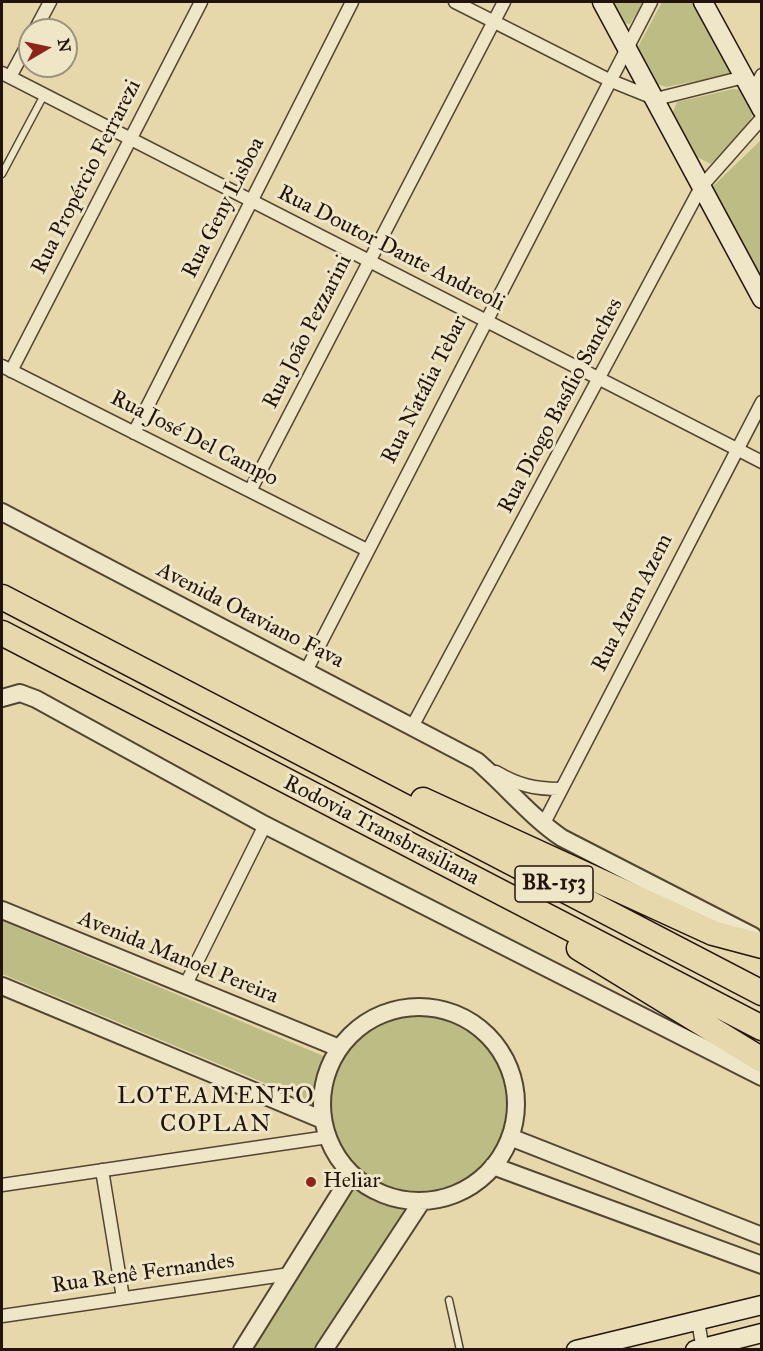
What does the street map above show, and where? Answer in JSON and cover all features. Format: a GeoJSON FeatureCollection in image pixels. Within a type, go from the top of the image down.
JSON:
{"type":"FeatureCollection","features":[{"type":"Feature","properties":{"kind":"highway","name":"Rodovia Transbrasiliana"},"geometry":{"type":"LineString","coordinates":[[2,597],[762,993]]}},
{"type":"Feature","properties":{"kind":"highway","name":"Rodovia Transbrasiliana"},"geometry":{"type":"LineString","coordinates":[[2,633],[762,1028]]}},
{"type":"Feature","properties":{"kind":"highway"},"geometry":{"type":"LineString","coordinates":[[346,776],[402,791],[713,933],[762,946]]}},
{"type":"Feature","properties":{"kind":"highway"},"geometry":{"type":"LineString","coordinates":[[544,916],[586,955],[762,1060]]}},
{"type":"Feature","properties":{"kind":"main road"},"geometry":{"type":"LineString","coordinates":[[602,2],[762,299]]}},
{"type":"Feature","properties":{"kind":"main road"},"geometry":{"type":"LineString","coordinates":[[703,2],[753,76],[752,93],[762,110]]}},
{"type":"Feature","properties":{"kind":"main road"},"geometry":{"type":"LineString","coordinates":[[576,1350],[762,1305]]}},
{"type":"Feature","properties":{"kind":"main road"},"geometry":{"type":"LineString","coordinates":[[700,1349],[762,1333]]}},
{"type":"Feature","properties":{"kind":"street"},"geometry":{"type":"LineString","coordinates":[[41,18],[50,2]]}},
{"type":"Feature","properties":{"kind":"street","name":"Rua Propércio Ferrarezi"},"geometry":{"type":"LineString","coordinates":[[6,369],[201,2]]}},
{"type":"Feature","properties":{"kind":"street","name":"Rua Geny Lisboa"},"geometry":{"type":"LineString","coordinates":[[134,433],[352,2]]}},
{"type":"Feature","properties":{"kind":"street"},"geometry":{"type":"LineString","coordinates":[[455,2],[609,80],[656,99],[753,76]]}},
{"type":"Feature","properties":{"kind":"street","name":"Rua João Pezzarini"},"geometry":{"type":"LineString","coordinates":[[250,491],[504,2]]}},
{"type":"Feature","properties":{"kind":"street","name":"Rua Natália Tebar"},"geometry":{"type":"LineString","coordinates":[[306,671],[651,2]]}},
{"type":"Feature","properties":{"kind":"street"},"geometry":{"type":"LineString","coordinates":[[6,75],[18,58]]}},
{"type":"Feature","properties":{"kind":"street","name":"Rua Doutor Dante Andreoli"},"geometry":{"type":"LineString","coordinates":[[6,75],[762,462]]}},
{"type":"Feature","properties":{"kind":"street","name":"Rua Diogo Basílio Sanches"},"geometry":{"type":"LineString","coordinates":[[413,725],[701,187],[762,118]]}},
{"type":"Feature","properties":{"kind":"street","name":"Rua José Del Campo"},"geometry":{"type":"LineString","coordinates":[[6,369],[367,550]]}},
{"type":"Feature","properties":{"kind":"street","name":"Rua Azem Azem"},"geometry":{"type":"LineString","coordinates":[[543,825],[762,402]]}},
{"type":"Feature","properties":{"kind":"street","name":"Avenida Otaviano Fava"},"geometry":{"type":"LineString","coordinates":[[2,512],[413,725],[518,784],[537,789],[560,789]]}},
{"type":"Feature","properties":{"kind":"street"},"geometry":{"type":"LineString","coordinates":[[2,698],[20,693],[36,699],[265,825],[762,1077]]}},
{"type":"Feature","properties":{"kind":"street","name":"Avenida Otaviano Fava"},"geometry":{"type":"LineString","coordinates":[[477,761],[515,794],[543,825],[636,877],[762,940]]}},
{"type":"Feature","properties":{"kind":"street"},"geometry":{"type":"LineString","coordinates":[[185,986],[265,825]]}},
{"type":"Feature","properties":{"kind":"street","name":"Avenida Manoel Pereira"},"geometry":{"type":"LineString","coordinates":[[2,910],[339,1048]]}},
{"type":"Feature","properties":{"kind":"street"},"geometry":{"type":"LineString","coordinates":[[2,986],[323,1120]]}},
{"type":"Feature","properties":{"kind":"street"},"geometry":{"type":"LineString","coordinates":[[418,1006],[449,1011],[477,1025],[498,1047],[512,1076],[516,1107],[510,1137],[493,1166],[461,1191],[442,1198],[422,1201],[396,1198],[373,1189],[352,1174],[338,1157],[323,1120],[322,1095],[327,1071],[339,1048],[360,1025],[387,1011],[418,1006]]}},
{"type":"Feature","properties":{"kind":"street"},"geometry":{"type":"LineString","coordinates":[[2,1185],[328,1137]]}},
{"type":"Feature","properties":{"kind":"street"},"geometry":{"type":"LineString","coordinates":[[510,1137],[762,1236]]}},
{"type":"Feature","properties":{"kind":"street"},"geometry":{"type":"LineString","coordinates":[[493,1166],[762,1265]]}},
{"type":"Feature","properties":{"kind":"street"},"geometry":{"type":"LineString","coordinates":[[102,1170],[123,1298]]}},
{"type":"Feature","properties":{"kind":"street"},"geometry":{"type":"LineString","coordinates":[[242,1350],[352,1174]]}},
{"type":"Feature","properties":{"kind":"street"},"geometry":{"type":"LineString","coordinates":[[324,1350],[422,1201]]}},
{"type":"Feature","properties":{"kind":"street","name":"Rua Renê Fernandes"},"geometry":{"type":"LineString","coordinates":[[2,1316],[290,1274]]}},
{"type":"Feature","properties":{"kind":"street"},"geometry":{"type":"LineString","coordinates":[[698,1321],[700,1349]]}},
{"type":"Feature","properties":{"kind":"lane"},"geometry":{"type":"LineString","coordinates":[[2,174],[44,95]]}},
{"type":"Feature","properties":{"kind":"lane"},"geometry":{"type":"LineString","coordinates":[[449,1300],[460,1350]]}},
{"type":"Feature","properties":{"kind":"shaded area"},"geometry":{"type":"Polygon","coordinates":[[[610,2],[644,2],[630,24],[623,23],[610,2]]]}},
{"type":"Feature","properties":{"kind":"shaded area"},"geometry":{"type":"Polygon","coordinates":[[[662,2],[696,2],[730,69],[728,75],[666,87],[654,83],[638,47],[662,2]]]}},
{"type":"Feature","properties":{"kind":"shaded area"},"geometry":{"type":"Polygon","coordinates":[[[733,89],[744,90],[754,112],[749,123],[711,164],[697,157],[673,112],[677,102],[733,89]]]}},
{"type":"Feature","properties":{"kind":"shaded area"},"geometry":{"type":"Polygon","coordinates":[[[761,140],[761,283],[710,189],[761,140]]]}},
{"type":"Feature","properties":{"kind":"shaded area"},"geometry":{"type":"Polygon","coordinates":[[[2,921],[326,1057],[314,1098],[315,1104],[2,974],[2,921]]]}},
{"type":"Feature","properties":{"kind":"shaded area"},"geometry":{"type":"Polygon","coordinates":[[[416,1013],[451,1020],[480,1040],[500,1069],[507,1104],[500,1139],[480,1168],[451,1188],[416,1195],[381,1188],[352,1168],[332,1139],[325,1104],[332,1069],[352,1040],[381,1020],[416,1013]]]}},
{"type":"Feature","properties":{"kind":"shaded area"},"geometry":{"type":"Polygon","coordinates":[[[354,1188],[373,1201],[407,1210],[314,1349],[251,1350],[354,1188]]]}},
{"type":"Feature","properties":{"kind":"place","name":"Heliar"},"geometry":{"type":"Point","coordinates":[311,1182]}},
{"type":"Feature","properties":{"kind":"district","name":"LOTEAMENTO COPLAN"},"geometry":{"type":"Point","coordinates":[216,1111]}}]}
